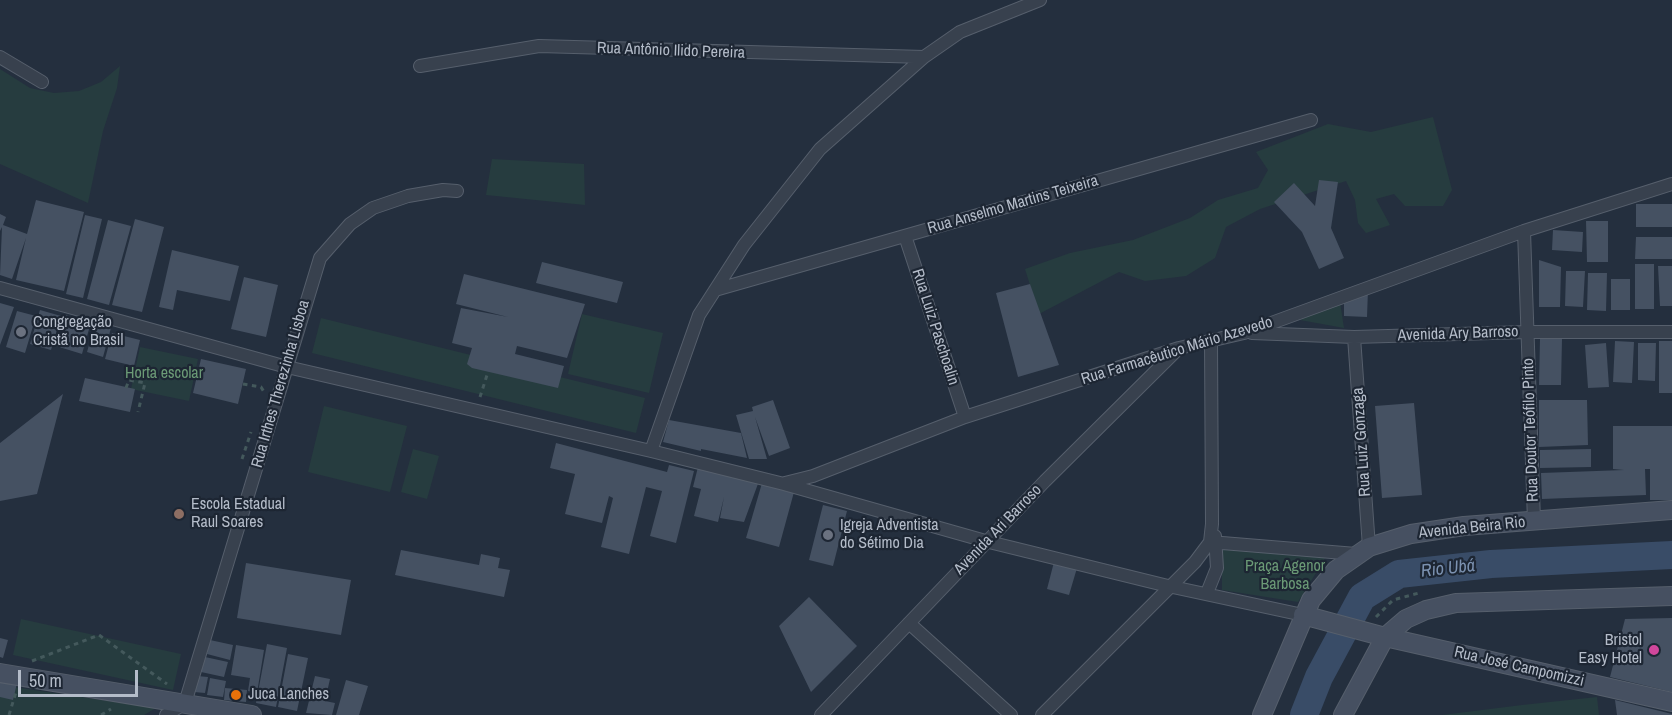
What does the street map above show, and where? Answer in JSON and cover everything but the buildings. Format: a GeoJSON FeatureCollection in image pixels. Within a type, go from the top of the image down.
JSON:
{"type":"FeatureCollection","features":[{"type":"Feature","properties":{"kind":"main road","name":"Avenida Beira Rio"},"geometry":{"type":"LineString","coordinates":[[1262,715],[1303,615],[1317,592],[1363,551],[1411,534],[1464,526],[1672,510]]}},
{"type":"Feature","properties":{"kind":"main road"},"geometry":{"type":"LineString","coordinates":[[1343,715],[1385,636],[1406,619],[1426,610],[1456,603],[1672,596]]}},
{"type":"Feature","properties":{"kind":"main road","name":"Rua José Campomizzi"},"geometry":{"type":"LineString","coordinates":[[1303,615],[1367,632],[1672,702]]}},
{"type":"Feature","properties":{"kind":"main road"},"geometry":{"type":"LineString","coordinates":[[1,673],[252,715]]}},
{"type":"Feature","properties":{"kind":"street"},"geometry":{"type":"LineString","coordinates":[[651,451],[699,315],[744,245],[820,148],[924,57],[960,32],[1040,0]]}},
{"type":"Feature","properties":{"kind":"street","name":"Rua Antônio Ilido Pereira"},"geometry":{"type":"LineString","coordinates":[[420,66],[539,46],[924,57]]}},
{"type":"Feature","properties":{"kind":"street"},"geometry":{"type":"LineString","coordinates":[[0,57],[42,82]]}},
{"type":"Feature","properties":{"kind":"street","name":"Rua Anselmo Martins Teixeira"},"geometry":{"type":"LineString","coordinates":[[715,290],[1311,120]]}},
{"type":"Feature","properties":{"kind":"street","name":"Rua Farmacêutico Mário Azevedo"},"geometry":{"type":"LineString","coordinates":[[784,484],[813,476],[964,417],[1179,348],[1244,333],[1524,231],[1672,184]]}},
{"type":"Feature","properties":{"kind":"street","name":"Rua Irthes Therezinha Lisboa"},"geometry":{"type":"LineString","coordinates":[[183,702],[320,258],[338,236],[373,208],[408,196],[443,190],[458,191]]}},
{"type":"Feature","properties":{"kind":"street","name":"Rua Doutor Teófilo Pinto"},"geometry":{"type":"LineString","coordinates":[[1524,231],[1534,521]]}},
{"type":"Feature","properties":{"kind":"street","name":"Rua Luiz Paschoalin"},"geometry":{"type":"LineString","coordinates":[[905,236],[964,417]]}},
{"type":"Feature","properties":{"kind":"street"},"geometry":{"type":"LineString","coordinates":[[0,288],[287,367],[651,451],[784,484],[989,542],[1167,586],[1303,615]]}},
{"type":"Feature","properties":{"kind":"street","name":"Avenida Ary Barroso"},"geometry":{"type":"LineString","coordinates":[[1244,333],[1354,338],[1527,332],[1672,332]]}},
{"type":"Feature","properties":{"kind":"street","name":"Rua Luiz Gonzaga"},"geometry":{"type":"LineString","coordinates":[[1354,338],[1363,551]]}},
{"type":"Feature","properties":{"kind":"street"},"geometry":{"type":"LineString","coordinates":[[1208,593],[1217,568],[1212,525],[1211,340]]}},
{"type":"Feature","properties":{"kind":"street","name":"Avenida Ari Barroso"},"geometry":{"type":"LineString","coordinates":[[821,715],[1045,481],[1179,348]]}},
{"type":"Feature","properties":{"kind":"street"},"geometry":{"type":"LineString","coordinates":[[1213,542],[1363,551]]}},
{"type":"Feature","properties":{"kind":"street"},"geometry":{"type":"LineString","coordinates":[[1042,715],[1213,542]]}},
{"type":"Feature","properties":{"kind":"street"},"geometry":{"type":"LineString","coordinates":[[909,623],[1011,715]]}},
{"type":"Feature","properties":{"kind":"street"},"geometry":{"type":"LineString","coordinates":[[166,715],[183,702]]}},
{"type":"Feature","properties":{"kind":"path"},"geometry":{"type":"LineString","coordinates":[[480,397],[488,372]]}},
{"type":"Feature","properties":{"kind":"path"},"geometry":{"type":"LineString","coordinates":[[126,387],[129,380],[145,383],[138,412]]}},
{"type":"Feature","properties":{"kind":"path"},"geometry":{"type":"LineString","coordinates":[[243,384],[261,387],[264,392],[262,398]]}},
{"type":"Feature","properties":{"kind":"path"},"geometry":{"type":"LineString","coordinates":[[242,459],[252,428]]}},
{"type":"Feature","properties":{"kind":"path"},"geometry":{"type":"LineString","coordinates":[[1,673],[99,635],[164,681],[183,702]]}},
{"type":"Feature","properties":{"kind":"path"},"geometry":{"type":"LineString","coordinates":[[9,715],[21,676]]}},
{"type":"Feature","properties":{"kind":"green space"},"geometry":{"type":"Polygon","coordinates":[[[120,66],[117,88],[103,131],[88,203],[0,164],[0,69],[30,88],[54,93],[79,91],[101,82],[120,66]]]}},
{"type":"Feature","properties":{"kind":"green space"},"geometry":{"type":"Polygon","coordinates":[[[1433,117],[1452,190],[1443,206],[1405,206],[1394,194],[1376,199],[1390,225],[1366,233],[1358,223],[1355,200],[1346,181],[1260,209],[1226,227],[1215,258],[1186,276],[1145,281],[1119,272],[1039,314],[1025,269],[1070,253],[1133,240],[1190,218],[1218,200],[1258,188],[1268,170],[1256,152],[1328,124],[1371,132],[1433,117]]]}},
{"type":"Feature","properties":{"kind":"green space"},"geometry":{"type":"Polygon","coordinates":[[[492,159],[584,164],[585,205],[486,195],[492,159]]]}},
{"type":"Feature","properties":{"kind":"green space"},"geometry":{"type":"Polygon","coordinates":[[[1340,302],[1344,328],[1300,320],[1340,302]]]}},
{"type":"Feature","properties":{"kind":"green space"},"geometry":{"type":"Polygon","coordinates":[[[582,314],[663,333],[649,393],[568,374],[582,314]]]}},
{"type":"Feature","properties":{"kind":"green space"},"geometry":{"type":"Polygon","coordinates":[[[321,318],[645,398],[636,433],[312,353],[321,318]]]}},
{"type":"Feature","properties":{"kind":"green space","name":"Horta escolar"},"geometry":{"type":"Polygon","coordinates":[[[140,347],[198,359],[189,401],[131,389],[140,347]]]}},
{"type":"Feature","properties":{"kind":"green space"},"geometry":{"type":"Polygon","coordinates":[[[324,406],[407,426],[390,492],[308,472],[324,406]]]}},
{"type":"Feature","properties":{"kind":"green space"},"geometry":{"type":"Polygon","coordinates":[[[413,449],[439,456],[427,499],[401,492],[413,449]]]}},
{"type":"Feature","properties":{"kind":"green space","name":"Praça Agenor Barbosa"},"geometry":{"type":"Polygon","coordinates":[[[1222,549],[1327,555],[1298,602],[1222,590],[1222,549]]]}},
{"type":"Feature","properties":{"kind":"green space"},"geometry":{"type":"Polygon","coordinates":[[[21,619],[181,654],[173,690],[13,655],[21,619]]]}},
{"type":"Feature","properties":{"kind":"green space"},"geometry":{"type":"Polygon","coordinates":[[[0,685],[156,708],[144,715],[0,715],[0,685]]]}},
{"type":"Feature","properties":{"kind":"green space"},"geometry":{"type":"Polygon","coordinates":[[[1597,697],[1599,715],[1442,715],[1522,705],[1597,697]]]}},
{"type":"Feature","properties":{"kind":"waterway","name":"Rio Ubá"},"geometry":{"type":"LineString","coordinates":[[1304,715],[1319,677],[1362,597],[1399,574],[1491,564],[1672,555]]}},
{"type":"Feature","properties":{"kind":"place","name":"Congregação Cristã no Brasil"},"geometry":{"type":"Point","coordinates":[21,332]}},
{"type":"Feature","properties":{"kind":"place","name":"Escola Estadual Raul Soares"},"geometry":{"type":"Point","coordinates":[179,514]}},
{"type":"Feature","properties":{"kind":"place","name":"Igreja Adventista do Sétimo Dia"},"geometry":{"type":"Point","coordinates":[828,535]}},
{"type":"Feature","properties":{"kind":"place","name":"Bristol Easy Hotel"},"geometry":{"type":"Point","coordinates":[1654,650]}},
{"type":"Feature","properties":{"kind":"place","name":"Juca Lanches"},"geometry":{"type":"Point","coordinates":[236,695]}}]}
